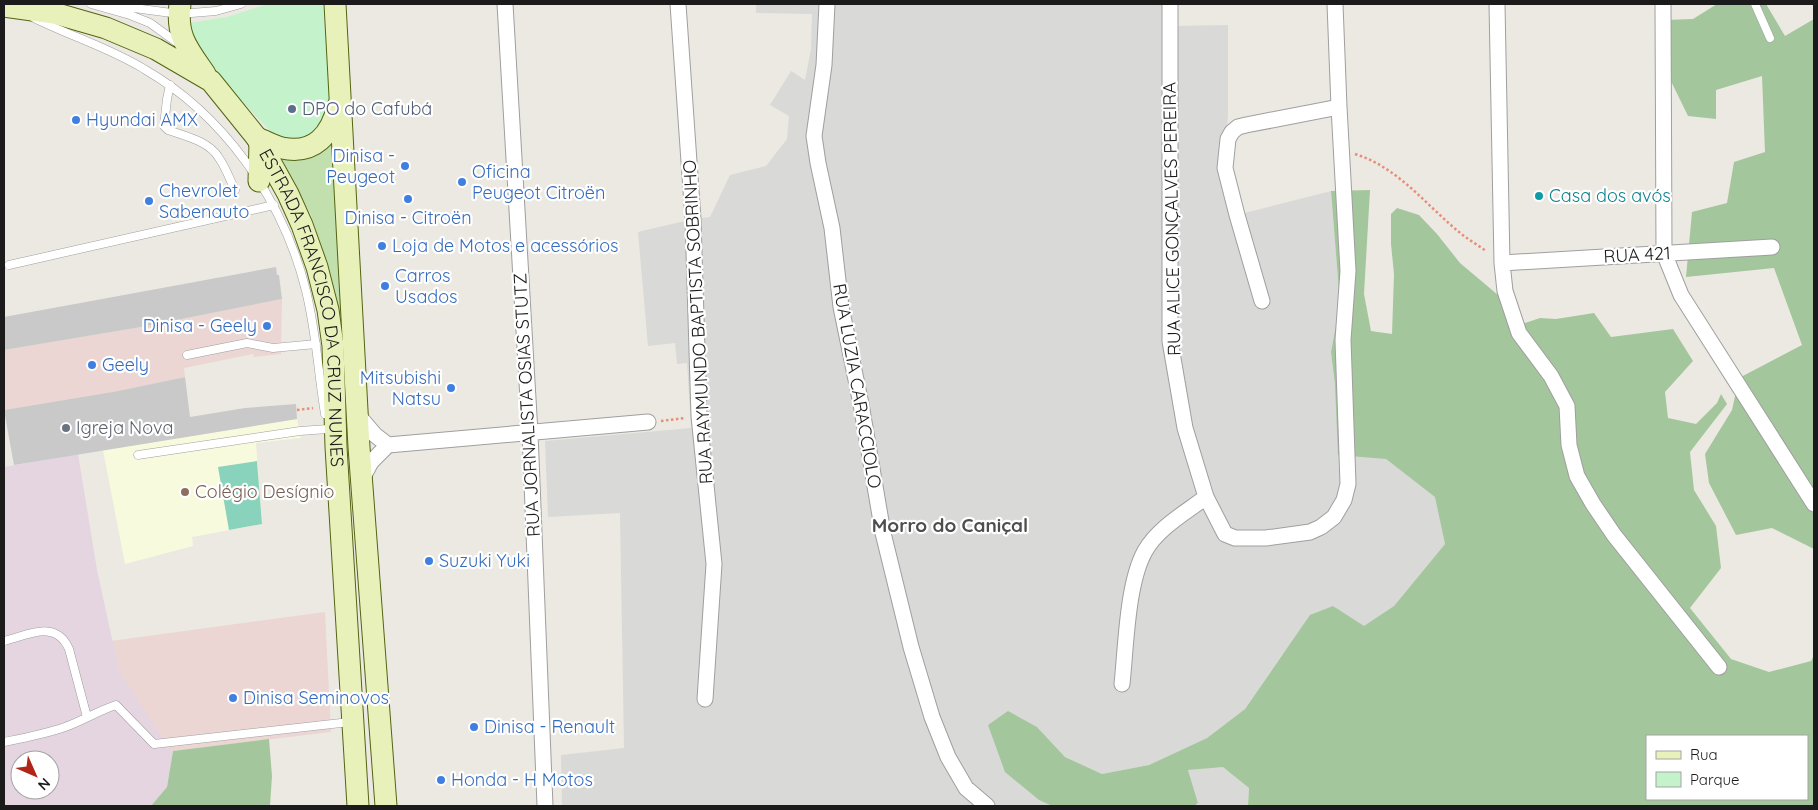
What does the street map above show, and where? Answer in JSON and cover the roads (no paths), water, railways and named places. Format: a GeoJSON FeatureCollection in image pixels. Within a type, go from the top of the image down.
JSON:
{"type":"FeatureCollection","features":[{"type":"Feature","properties":{"kind":"main road","name":"ESTRADA FRANCISCO DA CRUZ NUNES"},"geometry":{"type":"LineString","coordinates":[[335,4],[357,414],[386,806]]}},
{"type":"Feature","properties":{"kind":"main road","name":"ESTRADA FRANCISCO DA CRUZ NUNES"},"geometry":{"type":"LineString","coordinates":[[7,7],[54,13],[106,28],[156,49],[211,81],[258,140],[288,194],[302,225],[317,266],[328,310],[333,346],[332,438],[358,806]]}},
{"type":"Feature","properties":{"kind":"main road"},"geometry":{"type":"LineString","coordinates":[[179,9],[180,31],[190,52],[211,81]]}},
{"type":"Feature","properties":{"kind":"main road"},"geometry":{"type":"LineString","coordinates":[[259,181],[258,140],[282,148],[298,150],[309,147],[321,139],[330,129],[340,99]]}},
{"type":"Feature","properties":{"kind":"street","name":"RUA JORNALISTA OSIAS STUTZ"},"geometry":{"type":"LineString","coordinates":[[505,4],[530,432],[546,806]]}},
{"type":"Feature","properties":{"kind":"street","name":"RUA RAYMUNDO BAPTISTA SOBRINHO"},"geometry":{"type":"LineString","coordinates":[[678,4],[693,219],[699,416],[714,564],[705,699]]}},
{"type":"Feature","properties":{"kind":"street","name":"RUA LUZIA CARACCIOLO"},"geometry":{"type":"LineString","coordinates":[[827,4],[824,65],[814,136],[832,228],[841,308],[861,404],[883,533],[910,647],[932,717],[948,757],[966,788],[987,806]]}},
{"type":"Feature","properties":{"kind":"street","name":"RUA ALICE GONÇALVES PEREIRA"},"geometry":{"type":"LineString","coordinates":[[1170,4],[1170,341],[1185,428],[1206,497],[1225,534],[1235,538],[1266,538],[1310,532],[1322,527],[1334,516],[1344,500],[1348,484],[1343,340],[1348,271],[1339,107]]}},
{"type":"Feature","properties":{"kind":"street"},"geometry":{"type":"LineString","coordinates":[[1262,301],[1225,168],[1228,139],[1238,127],[1339,107],[1335,4]]}},
{"type":"Feature","properties":{"kind":"street"},"geometry":{"type":"LineString","coordinates":[[1497,4],[1502,263],[1505,291],[1519,333],[1551,376],[1567,406],[1569,444],[1577,476],[1593,504],[1614,535],[1719,667]]}},
{"type":"Feature","properties":{"kind":"street"},"geometry":{"type":"LineString","coordinates":[[1663,4],[1664,253],[1681,296],[1814,504]]}},
{"type":"Feature","properties":{"kind":"street","name":"RUA 421"},"geometry":{"type":"LineString","coordinates":[[1502,263],[1772,247]]}},
{"type":"Feature","properties":{"kind":"street"},"geometry":{"type":"LineString","coordinates":[[357,414],[375,435],[388,445]]}},
{"type":"Feature","properties":{"kind":"street"},"geometry":{"type":"LineString","coordinates":[[362,479],[371,462],[388,445],[648,422]]}},
{"type":"Feature","properties":{"kind":"street"},"geometry":{"type":"LineString","coordinates":[[1122,684],[1128,619],[1137,570],[1146,550],[1164,529],[1206,497]]}},
{"type":"Feature","properties":{"kind":"lane"},"geometry":{"type":"LineString","coordinates":[[91,4],[150,23],[190,52]]}},
{"type":"Feature","properties":{"kind":"lane"},"geometry":{"type":"LineString","coordinates":[[104,4],[216,11],[241,4]]}},
{"type":"Feature","properties":{"kind":"lane"},"geometry":{"type":"LineString","coordinates":[[1755,4],[1770,38]]}},
{"type":"Feature","properties":{"kind":"lane"},"geometry":{"type":"LineString","coordinates":[[7,7],[112,52],[144,68],[170,85],[197,107],[226,137],[259,181],[274,205],[287,232],[305,287],[316,344],[324,407],[332,438],[300,431],[138,456]]}},
{"type":"Feature","properties":{"kind":"lane"},"geometry":{"type":"LineString","coordinates":[[170,85],[164,126],[168,130],[202,142],[210,147],[219,156],[235,190]]}},
{"type":"Feature","properties":{"kind":"lane"},"geometry":{"type":"LineString","coordinates":[[9,265],[274,205]]}},
{"type":"Feature","properties":{"kind":"lane"},"geometry":{"type":"LineString","coordinates":[[187,355],[247,343],[273,348],[316,344]]}},
{"type":"Feature","properties":{"kind":"lane"},"geometry":{"type":"LineString","coordinates":[[4,641],[42,630],[60,635],[68,649],[87,717]]}},
{"type":"Feature","properties":{"kind":"lane"},"geometry":{"type":"LineString","coordinates":[[4,742],[53,731],[116,706],[154,744],[352,722]]}},
{"type":"Feature","properties":{"kind":"place","name":"DPO do Cafubá"},"geometry":{"type":"Point","coordinates":[292,109]}},
{"type":"Feature","properties":{"kind":"place","name":"Hyundai AMX"},"geometry":{"type":"Point","coordinates":[76,120]}},
{"type":"Feature","properties":{"kind":"place","name":"Dinisa - Peugeot"},"geometry":{"type":"Point","coordinates":[405,166]}},
{"type":"Feature","properties":{"kind":"place","name":"Oficina Peugeot Citroën"},"geometry":{"type":"Point","coordinates":[462,182]}},
{"type":"Feature","properties":{"kind":"place","name":"Casa dos avós"},"geometry":{"type":"Point","coordinates":[1539,196]}},
{"type":"Feature","properties":{"kind":"place","name":"Dinisa - Citroën"},"geometry":{"type":"Point","coordinates":[408,199]}},
{"type":"Feature","properties":{"kind":"place","name":"Chevrolet Sabenauto"},"geometry":{"type":"Point","coordinates":[149,201]}},
{"type":"Feature","properties":{"kind":"place","name":"Loja de Motos e acessórios"},"geometry":{"type":"Point","coordinates":[382,246]}},
{"type":"Feature","properties":{"kind":"place","name":"Carros Usados"},"geometry":{"type":"Point","coordinates":[385,286]}},
{"type":"Feature","properties":{"kind":"place","name":"Dinisa - Geely"},"geometry":{"type":"Point","coordinates":[267,326]}},
{"type":"Feature","properties":{"kind":"place","name":"Geely"},"geometry":{"type":"Point","coordinates":[92,365]}},
{"type":"Feature","properties":{"kind":"place","name":"Mitsubishi Natsu"},"geometry":{"type":"Point","coordinates":[451,388]}},
{"type":"Feature","properties":{"kind":"place","name":"Igreja Nova"},"geometry":{"type":"Point","coordinates":[66,428]}},
{"type":"Feature","properties":{"kind":"place","name":"Colégio Desígnio"},"geometry":{"type":"Point","coordinates":[185,492]}},
{"type":"Feature","properties":{"kind":"place","name":"Suzuki Yuki"},"geometry":{"type":"Point","coordinates":[429,561]}},
{"type":"Feature","properties":{"kind":"place","name":"Dinisa Seminovos"},"geometry":{"type":"Point","coordinates":[233,698]}},
{"type":"Feature","properties":{"kind":"place","name":"Dinisa - Renault"},"geometry":{"type":"Point","coordinates":[474,727]}},
{"type":"Feature","properties":{"kind":"place","name":"Honda - H Motos"},"geometry":{"type":"Point","coordinates":[441,780]}},
{"type":"Feature","properties":{"kind":"district","name":"Morro do Caniçal"},"geometry":{"type":"Point","coordinates":[950,525]}}]}
